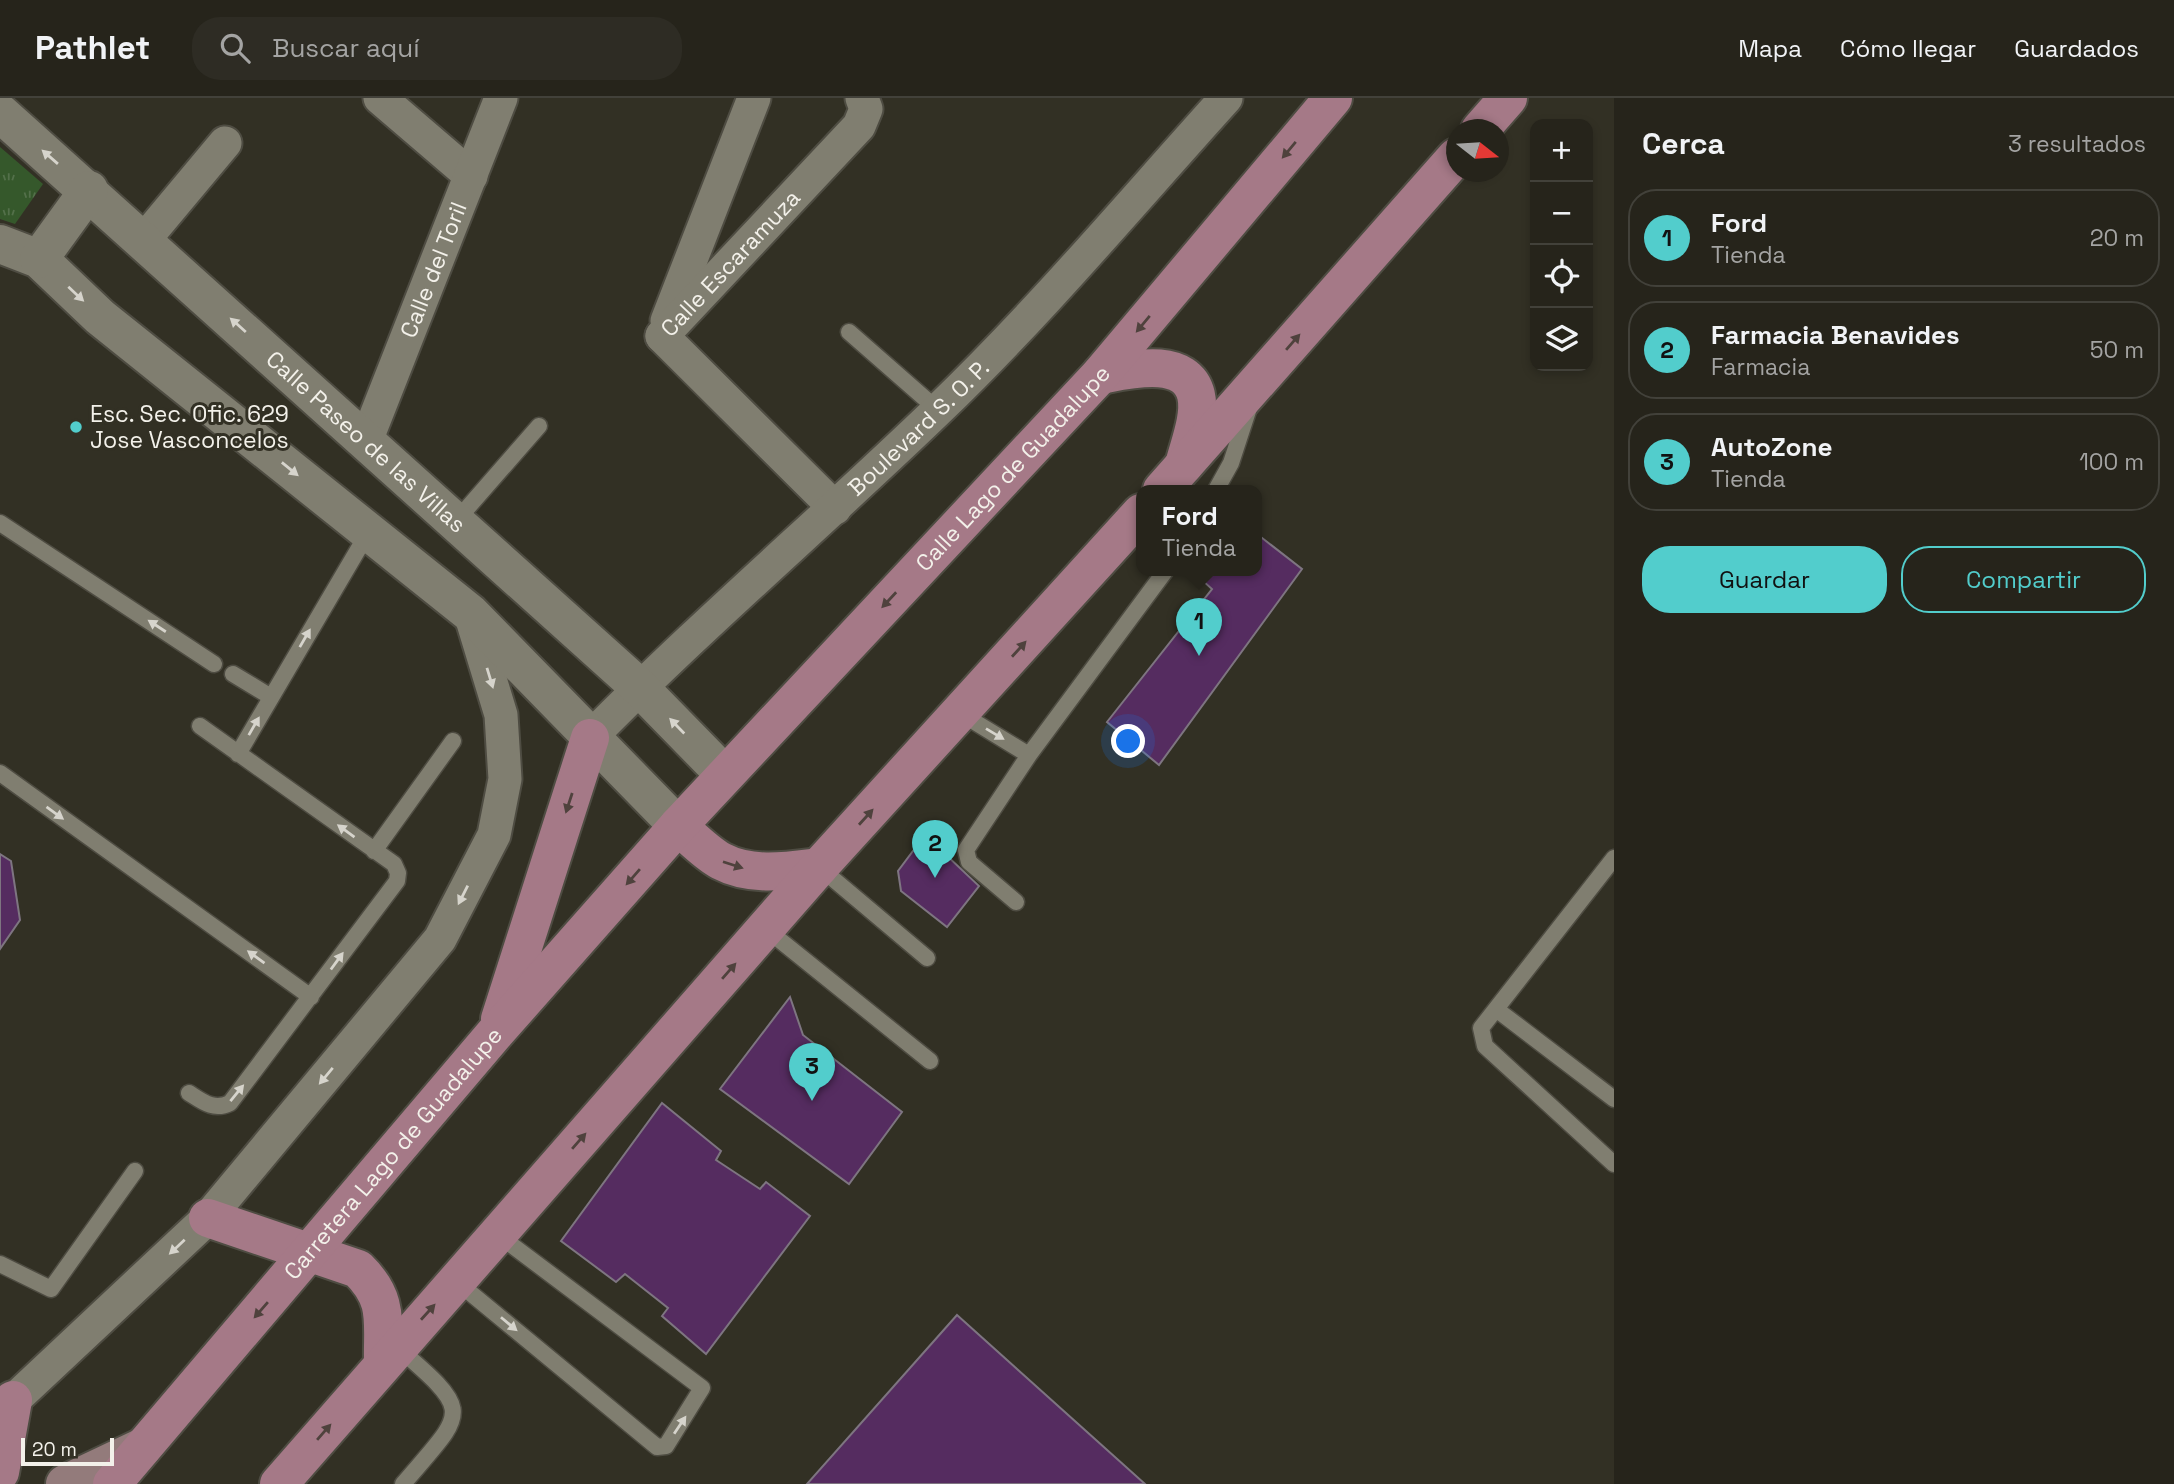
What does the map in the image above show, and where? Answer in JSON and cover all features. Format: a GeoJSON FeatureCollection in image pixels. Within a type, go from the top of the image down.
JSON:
{"type":"FeatureCollection","features":[{"type":"Feature","properties":{"kind":"main road","name":"Calle Lago de Guadalupe"},"geometry":{"type":"LineString","coordinates":[[678,826],[1100,375],[1333,98]]}},
{"type":"Feature","properties":{"kind":"main road"},"geometry":{"type":"LineString","coordinates":[[1490,119],[1508,98]]}},
{"type":"Feature","properties":{"kind":"main road"},"geometry":{"type":"LineString","coordinates":[[1173,478],[1446,169]]}},
{"type":"Feature","properties":{"kind":"main road"},"geometry":{"type":"LineString","coordinates":[[1100,375],[1138,368],[1168,370],[1188,380],[1197,396],[1194,429],[1173,478]]}},
{"type":"Feature","properties":{"kind":"main road"},"geometry":{"type":"LineString","coordinates":[[279,1484],[819,867],[960,713],[1136,529]]}},
{"type":"Feature","properties":{"kind":"main road"},"geometry":{"type":"LineString","coordinates":[[496,1032],[590,738]]}},
{"type":"Feature","properties":{"kind":"main road"},"geometry":{"type":"LineString","coordinates":[[678,826],[721,861],[750,870],[775,873],[819,867]]}},
{"type":"Feature","properties":{"kind":"main road","name":"Carretera Lago de Guadalupe"},"geometry":{"type":"LineString","coordinates":[[112,1484],[496,1032],[678,826]]}},
{"type":"Feature","properties":{"kind":"main road"},"geometry":{"type":"LineString","coordinates":[[208,1218],[312,1251],[358,1269],[376,1286],[390,1355]]}},
{"type":"Feature","properties":{"kind":"main road"},"geometry":{"type":"LineString","coordinates":[[0,1472],[6,1407]]}},
{"type":"Feature","properties":{"kind":"main road"},"geometry":{"type":"LineString","coordinates":[[65,1484],[143,1447]]}},
{"type":"Feature","properties":{"kind":"street"},"geometry":{"type":"LineString","coordinates":[[380,98],[471,176]]}},
{"type":"Feature","properties":{"kind":"street","name":"Calle del Toril"},"geometry":{"type":"LineString","coordinates":[[366,441],[501,98]]}},
{"type":"Feature","properties":{"kind":"street"},"geometry":{"type":"LineString","coordinates":[[662,336],[754,98]]}},
{"type":"Feature","properties":{"kind":"street","name":"Calle Escaramuza"},"geometry":{"type":"LineString","coordinates":[[835,508],[662,336],[859,127],[866,109],[862,98]]}},
{"type":"Feature","properties":{"kind":"street","name":"Boulevard S. O. P."},"geometry":{"type":"LineString","coordinates":[[590,738],[639,687],[835,508],[1013,336],[1226,98]]}},
{"type":"Feature","properties":{"kind":"street","name":"Calle Paseo de las Villas"},"geometry":{"type":"LineString","coordinates":[[0,113],[89,190],[639,687],[725,775]]}},
{"type":"Feature","properties":{"kind":"street"},"geometry":{"type":"LineString","coordinates":[[144,240],[225,143]]}},
{"type":"Feature","properties":{"kind":"street"},"geometry":{"type":"LineString","coordinates":[[38,259],[89,190]]}},
{"type":"Feature","properties":{"kind":"street"},"geometry":{"type":"LineString","coordinates":[[0,244],[38,259],[100,317],[470,613],[678,826]]}},
{"type":"Feature","properties":{"kind":"street"},"geometry":{"type":"LineString","coordinates":[[470,613],[508,569]]}},
{"type":"Feature","properties":{"kind":"street"},"geometry":{"type":"LineString","coordinates":[[6,1407],[208,1218],[440,939],[494,835],[505,779],[502,715],[470,613]]}},
{"type":"Feature","properties":{"kind":"lane"},"geometry":{"type":"LineString","coordinates":[[849,332],[938,410]]}},
{"type":"Feature","properties":{"kind":"lane"},"geometry":{"type":"LineString","coordinates":[[1219,485],[1231,463],[1257,383]]}},
{"type":"Feature","properties":{"kind":"lane"},"geometry":{"type":"LineString","coordinates":[[456,522],[539,426]]}},
{"type":"Feature","properties":{"kind":"lane"},"geometry":{"type":"LineString","coordinates":[[0,523],[214,664]]}},
{"type":"Feature","properties":{"kind":"lane"},"geometry":{"type":"LineString","coordinates":[[238,754],[369,531]]}},
{"type":"Feature","properties":{"kind":"lane"},"geometry":{"type":"LineString","coordinates":[[1016,902],[969,862],[966,850],[1029,755],[1162,576]]}},
{"type":"Feature","properties":{"kind":"lane"},"geometry":{"type":"LineString","coordinates":[[233,674],[271,697]]}},
{"type":"Feature","properties":{"kind":"lane"},"geometry":{"type":"LineString","coordinates":[[960,713],[1029,755]]}},
{"type":"Feature","properties":{"kind":"lane"},"geometry":{"type":"LineString","coordinates":[[189,1093],[211,1106],[220,1108],[230,1103],[397,881],[398,873],[394,864],[200,726]]}},
{"type":"Feature","properties":{"kind":"lane"},"geometry":{"type":"LineString","coordinates":[[374,851],[453,741]]}},
{"type":"Feature","properties":{"kind":"lane"},"geometry":{"type":"LineString","coordinates":[[0,774],[311,997]]}},
{"type":"Feature","properties":{"kind":"lane"},"geometry":{"type":"LineString","coordinates":[[1614,858],[1481,1028],[1485,1046],[1614,1164]]}},
{"type":"Feature","properties":{"kind":"lane"},"geometry":{"type":"LineString","coordinates":[[819,867],[927,958]]}},
{"type":"Feature","properties":{"kind":"lane"},"geometry":{"type":"LineString","coordinates":[[766,929],[930,1061]]}},
{"type":"Feature","properties":{"kind":"lane"},"geometry":{"type":"LineString","coordinates":[[1496,1009],[1614,1099]]}},
{"type":"Feature","properties":{"kind":"lane"},"geometry":{"type":"LineString","coordinates":[[0,1264],[51,1289],[135,1171]]}},
{"type":"Feature","properties":{"kind":"lane"},"geometry":{"type":"LineString","coordinates":[[456,1281],[657,1447],[666,1446],[702,1388],[497,1234]]}},
{"type":"Feature","properties":{"kind":"lane"},"geometry":{"type":"LineString","coordinates":[[390,1355],[434,1378],[451,1399],[455,1413],[449,1430],[403,1484]]}},
{"type":"Feature","properties":{"kind":"green space"},"geometry":{"type":"Polygon","coordinates":[[[0,147],[43,184],[15,224],[0,219],[0,147]]]}},
{"type":"Feature","properties":{"kind":"building"},"geometry":{"type":"Polygon","coordinates":[[[1262,538],[1302,569],[1159,765],[1107,722],[1212,589],[1202,580],[1205,576],[1262,576],[1262,538]]]}},
{"type":"Feature","properties":{"kind":"building"},"geometry":{"type":"Polygon","coordinates":[[[925,835],[979,886],[947,927],[901,891],[898,871],[925,835]]]}},
{"type":"Feature","properties":{"kind":"building"},"geometry":{"type":"Polygon","coordinates":[[[0,854],[11,861],[20,920],[0,949],[0,854]]]}},
{"type":"Feature","properties":{"kind":"building"},"geometry":{"type":"Polygon","coordinates":[[[790,997],[803,1035],[902,1112],[849,1184],[720,1089],[790,997]]]}},
{"type":"Feature","properties":{"kind":"building"},"geometry":{"type":"Polygon","coordinates":[[[662,1103],[721,1151],[716,1160],[760,1189],[766,1182],[810,1216],[706,1354],[662,1316],[668,1308],[625,1274],[616,1282],[561,1241],[662,1103]]]}},
{"type":"Feature","properties":{"kind":"building"},"geometry":{"type":"Polygon","coordinates":[[[957,1315],[1145,1484],[807,1484],[957,1315]]]}},
{"type":"Feature","properties":{"kind":"place","name":"Esc. Sec. Ofic. 629 Jose Vasconcelos"},"geometry":{"type":"Point","coordinates":[76,427]}},
{"type":"Feature","properties":{"kind":"place","name":"Ford"},"geometry":{"type":"Point","coordinates":[1199,656]}},
{"type":"Feature","properties":{"kind":"place","name":"Farmacia Benavides"},"geometry":{"type":"Point","coordinates":[935,878]}},
{"type":"Feature","properties":{"kind":"place","name":"AutoZone"},"geometry":{"type":"Point","coordinates":[812,1101]}}]}
